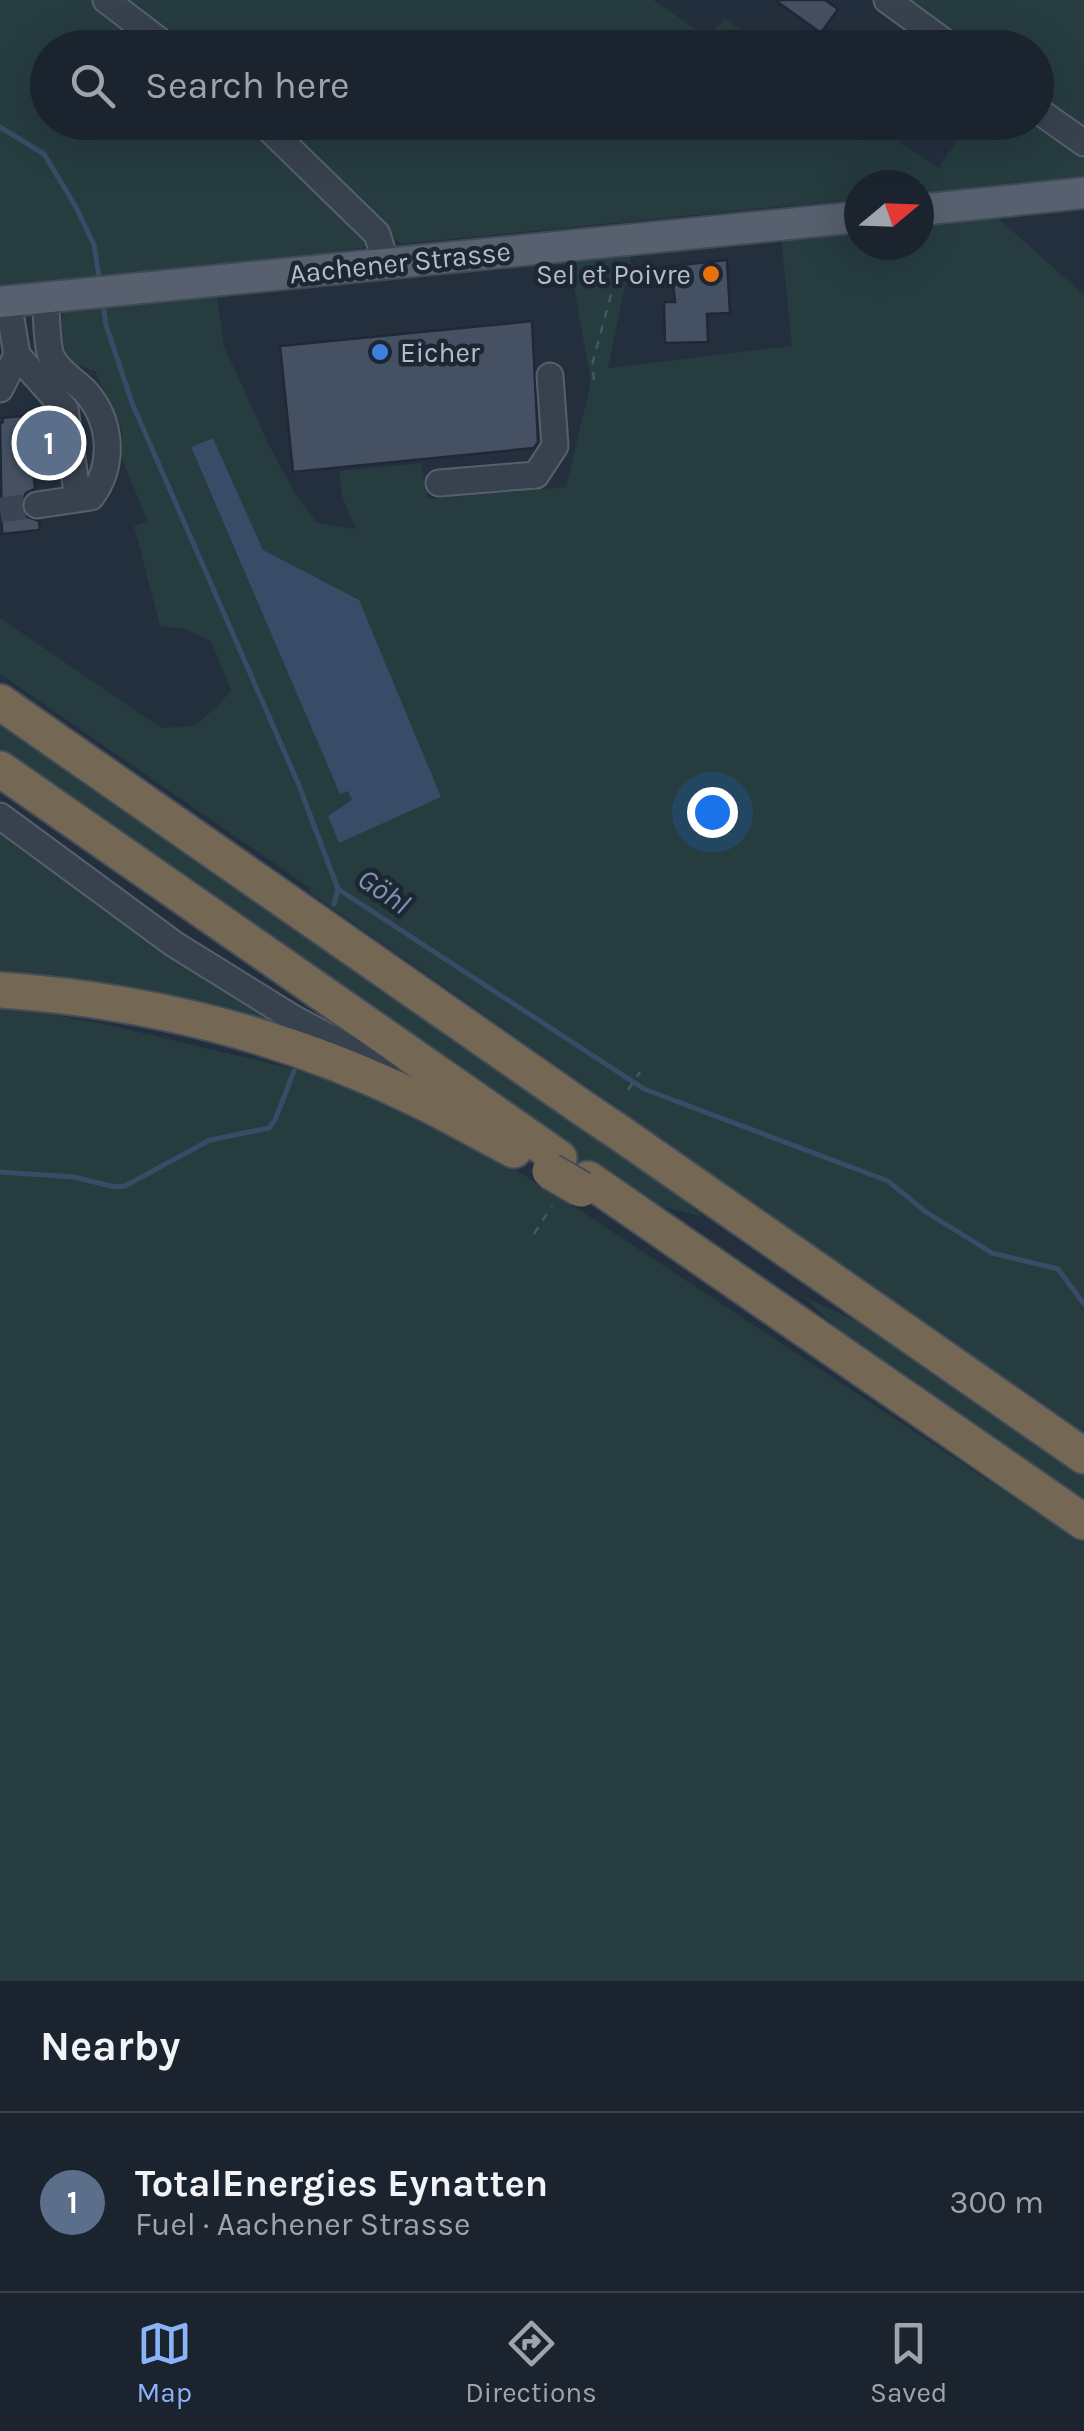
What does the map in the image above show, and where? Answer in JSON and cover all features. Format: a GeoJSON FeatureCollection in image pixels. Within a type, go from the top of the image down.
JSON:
{"type":"FeatureCollection","features":[{"type":"Feature","properties":{"kind":"highway"},"geometry":{"type":"LineString","coordinates":[[0,702],[1084,1456]]}},
{"type":"Feature","properties":{"kind":"highway"},"geometry":{"type":"LineString","coordinates":[[0,769],[316,990],[574,1183],[1084,1522]]}},
{"type":"Feature","properties":{"kind":"highway"},"geometry":{"type":"LineString","coordinates":[[0,990],[98,1000],[303,1038],[574,1183]]}},
{"type":"Feature","properties":{"kind":"main road"},"geometry":{"type":"LineString","coordinates":[[934,208],[1084,193]]}},
{"type":"Feature","properties":{"kind":"main road","name":"Aachener Strasse"},"geometry":{"type":"LineString","coordinates":[[4,301],[844,218]]}},
{"type":"Feature","properties":{"kind":"street"},"geometry":{"type":"LineString","coordinates":[[106,0],[145,30]]}},
{"type":"Feature","properties":{"kind":"street"},"geometry":{"type":"LineString","coordinates":[[888,0],[928,30]]}},
{"type":"Feature","properties":{"kind":"street"},"geometry":{"type":"LineString","coordinates":[[1054,122],[1084,143]]}},
{"type":"Feature","properties":{"kind":"street"},"geometry":{"type":"LineString","coordinates":[[280,140],[377,234],[386,263]]}},
{"type":"Feature","properties":{"kind":"street"},"geometry":{"type":"LineString","coordinates":[[37,505],[91,498],[101,484],[108,449],[103,418],[85,392],[50,356],[45,297]]}},
{"type":"Feature","properties":{"kind":"street"},"geometry":{"type":"LineString","coordinates":[[4,301],[17,354],[66,409],[78,499]]}},
{"type":"Feature","properties":{"kind":"street"},"geometry":{"type":"LineString","coordinates":[[0,389],[17,354]]}},
{"type":"Feature","properties":{"kind":"street"},"geometry":{"type":"LineString","coordinates":[[439,483],[536,475],[555,446],[550,376]]}},
{"type":"Feature","properties":{"kind":"street"},"geometry":{"type":"LineString","coordinates":[[0,816],[303,1038]]}},
{"type":"Feature","properties":{"kind":"path"},"geometry":{"type":"LineString","coordinates":[[594,380],[592,365],[626,240]]}},
{"type":"Feature","properties":{"kind":"path"},"geometry":{"type":"LineString","coordinates":[[628,1090],[640,1072]]}},
{"type":"Feature","properties":{"kind":"path"},"geometry":{"type":"LineString","coordinates":[[534,1234],[574,1183]]}},
{"type":"Feature","properties":{"kind":"green space"},"geometry":{"type":"Polygon","coordinates":[[[0,0],[96,0],[135,30],[30,30],[30,140],[270,140],[370,243],[362,248],[116,281],[0,287],[0,0]]]}},
{"type":"Feature","properties":{"kind":"green space"},"geometry":{"type":"Polygon","coordinates":[[[120,0],[653,0],[697,30],[162,30],[120,0]]]}},
{"type":"Feature","properties":{"kind":"green space"},"geometry":{"type":"Polygon","coordinates":[[[907,0],[1084,0],[1084,128],[1054,106],[1054,30],[949,30],[907,0]]]}},
{"type":"Feature","properties":{"kind":"green space"},"geometry":{"type":"Polygon","coordinates":[[[725,19],[741,30],[714,30],[725,19]]]}},
{"type":"Feature","properties":{"kind":"green space"},"geometry":{"type":"Polygon","coordinates":[[[1054,134],[1084,154],[1084,178],[934,193],[934,170],[844,170],[844,200],[401,244],[290,140],[897,140],[938,168],[958,140],[1054,140],[1054,134]]]}},
{"type":"Feature","properties":{"kind":"green space"},"geometry":{"type":"Polygon","coordinates":[[[999,219],[1084,295],[1084,1434],[0,674],[0,618],[161,728],[194,726],[231,690],[211,641],[185,629],[160,626],[134,526],[148,522],[120,454],[122,430],[95,371],[69,362],[60,327],[68,307],[216,291],[224,346],[295,494],[317,523],[356,529],[342,496],[339,471],[421,463],[428,499],[566,487],[591,382],[569,258],[632,252],[608,368],[792,346],[781,235],[844,229],[844,260],[934,260],[934,223],[999,219]],[[213,438],[191,448],[340,793],[348,791],[353,800],[440,797],[263,550],[213,438]]]}},
{"type":"Feature","properties":{"kind":"green space"},"geometry":{"type":"Polygon","coordinates":[[[0,716],[632,1156],[703,1217],[633,1199],[0,757],[0,716]]]}},
{"type":"Feature","properties":{"kind":"green space"},"geometry":{"type":"Polygon","coordinates":[[[0,827],[314,1042],[0,981],[0,827]]]}},
{"type":"Feature","properties":{"kind":"green space"},"geometry":{"type":"Polygon","coordinates":[[[0,1005],[109,1025],[323,1076],[400,1106],[468,1140],[581,1211],[1084,1544],[1084,1981],[0,1981],[0,1005]]]}},
{"type":"Feature","properties":{"kind":"green space"},"geometry":{"type":"Polygon","coordinates":[[[803,1296],[902,1343],[1084,1468],[1084,1512],[851,1342],[803,1296]]]}},
{"type":"Feature","properties":{"kind":"water"},"geometry":{"type":"Polygon","coordinates":[[[213,438],[263,550],[359,600],[441,797],[339,843],[328,816],[352,800],[348,791],[340,794],[191,447],[213,438]]]}},
{"type":"Feature","properties":{"kind":"building"},"geometry":{"type":"Polygon","coordinates":[[[775,0],[825,0],[838,9],[823,30],[817,30],[775,0]]]}},
{"type":"Feature","properties":{"kind":"building"},"geometry":{"type":"Polygon","coordinates":[[[727,260],[730,313],[707,314],[708,342],[665,343],[664,302],[675,302],[671,266],[727,260]]]}},
{"type":"Feature","properties":{"kind":"building"},"geometry":{"type":"Polygon","coordinates":[[[532,321],[538,442],[534,448],[293,472],[280,346],[532,321]]]}},
{"type":"Feature","properties":{"kind":"building"},"geometry":{"type":"Polygon","coordinates":[[[40,414],[40,418],[50,417],[57,465],[33,468],[35,489],[26,493],[21,506],[25,516],[39,521],[40,530],[2,534],[0,423],[2,418],[40,414]]]}},
{"type":"Feature","properties":{"kind":"waterway","name":"Göhl"},"geometry":{"type":"LineString","coordinates":[[0,127],[44,154],[94,245],[100,283]]}},
{"type":"Feature","properties":{"kind":"waterway","name":"Göhl"},"geometry":{"type":"LineString","coordinates":[[103,303],[106,325],[132,403],[298,783],[338,889],[644,1089],[888,1181],[926,1212],[992,1253],[1058,1269],[1084,1304]]}},
{"type":"Feature","properties":{"kind":"waterway"},"geometry":{"type":"LineString","coordinates":[[334,904],[338,889]]}},
{"type":"Feature","properties":{"kind":"waterway"},"geometry":{"type":"LineString","coordinates":[[0,1172],[74,1177],[125,1186],[210,1140],[269,1128],[294,1071]]}},
{"type":"Feature","properties":{"kind":"tunnel"},"geometry":{"type":"LineString","coordinates":[[0,510],[37,505]]}},
{"type":"Feature","properties":{"kind":"place","name":"Sel et Poivre"},"geometry":{"type":"Point","coordinates":[711,274]}},
{"type":"Feature","properties":{"kind":"place","name":"Eicher"},"geometry":{"type":"Point","coordinates":[380,352]}},
{"type":"Feature","properties":{"kind":"place","name":"TotalEnergies Eynatten"},"geometry":{"type":"Point","coordinates":[49,443]}}]}
